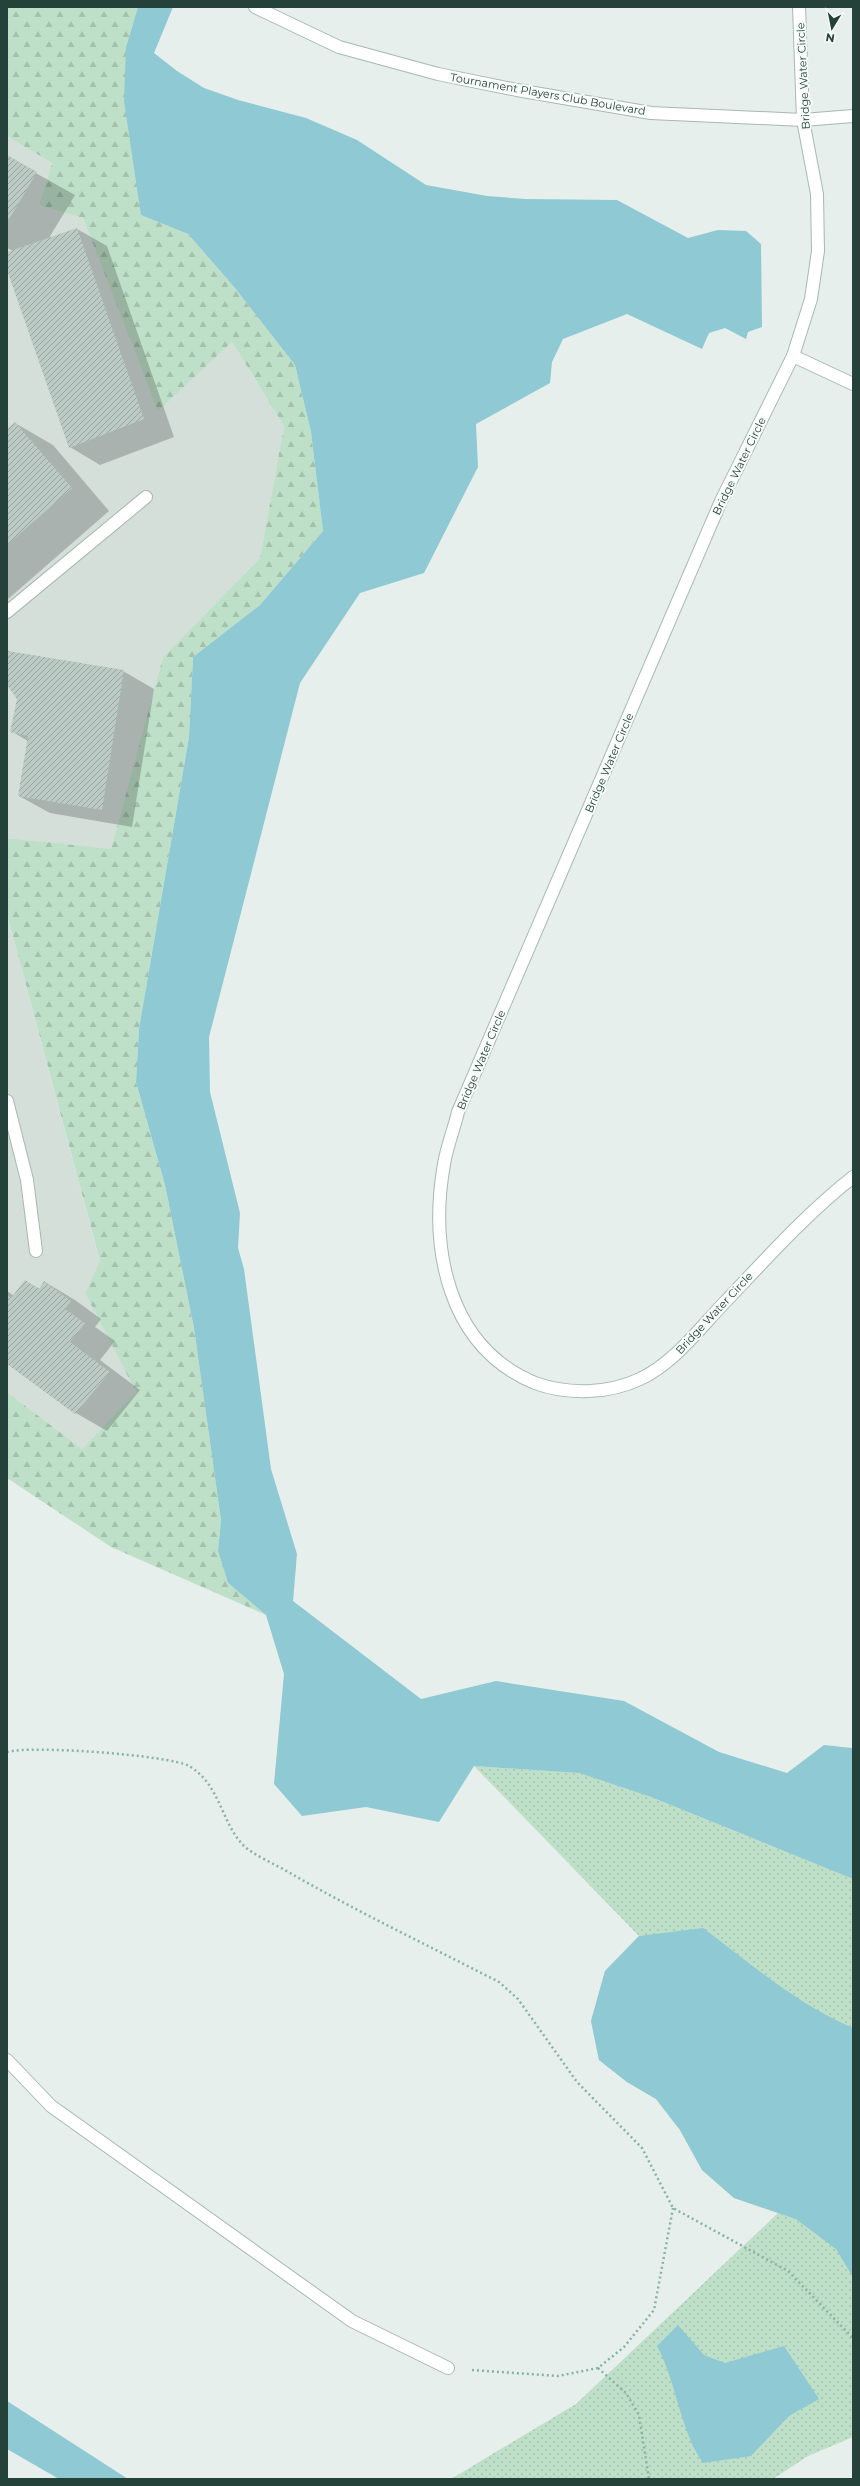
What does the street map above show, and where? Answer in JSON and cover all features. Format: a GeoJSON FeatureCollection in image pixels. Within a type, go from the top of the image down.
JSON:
{"type":"FeatureCollection","features":[{"type":"Feature","properties":{"kind":"street","name":"Tournament Players Club Boulevard"},"geometry":{"type":"LineString","coordinates":[[255,7],[339,47],[438,74],[651,113],[803,120],[853,116]]}},
{"type":"Feature","properties":{"kind":"street","name":"Bridge Water Circle"},"geometry":{"type":"LineString","coordinates":[[799,7],[803,120],[816,194],[818,251],[811,299],[793,356],[721,501],[458,1112],[444,1164],[439,1218],[445,1272],[454,1304],[469,1332],[490,1356],[516,1375],[546,1387],[575,1392],[615,1388],[641,1379],[675,1356],[782,1242],[853,1177]]}},
{"type":"Feature","properties":{"kind":"street"},"geometry":{"type":"LineString","coordinates":[[793,356],[853,384]]}},
{"type":"Feature","properties":{"kind":"street"},"geometry":{"type":"LineString","coordinates":[[7,612],[146,497]]}},
{"type":"Feature","properties":{"kind":"street"},"geometry":{"type":"LineString","coordinates":[[7,1101],[27,1180],[36,1251]]}},
{"type":"Feature","properties":{"kind":"street"},"geometry":{"type":"LineString","coordinates":[[7,2060],[51,2106],[352,2321],[448,2368]]}},
{"type":"Feature","properties":{"kind":"path"},"geometry":{"type":"LineString","coordinates":[[7,1752],[17,1749],[78,1751],[151,1758],[189,1766],[214,1789],[244,1845],[308,1883],[499,1982],[518,1999],[577,2082],[642,2148],[673,2208],[788,2271],[853,2338]]}},
{"type":"Feature","properties":{"kind":"path"},"geometry":{"type":"LineString","coordinates":[[448,2368],[558,2376],[598,2368],[624,2347],[654,2310],[673,2208]]}},
{"type":"Feature","properties":{"kind":"path"},"geometry":{"type":"LineString","coordinates":[[598,2368],[626,2393],[639,2415],[648,2479]]}},
{"type":"Feature","properties":{"kind":"shaded area"},"geometry":{"type":"Polygon","coordinates":[[[7,136],[52,163],[39,205],[83,218],[158,410],[232,342],[284,426],[260,558],[163,657],[111,850],[7,838],[7,136]]]}},
{"type":"Feature","properties":{"kind":"shaded area"},"geometry":{"type":"Polygon","coordinates":[[[7,914],[100,1262],[85,1293],[136,1392],[82,1449],[7,1392],[7,914]]]}},
{"type":"Feature","properties":{"kind":"green space"},"geometry":{"type":"Polygon","coordinates":[[[7,7],[138,7],[126,47],[141,215],[188,234],[235,288],[295,365],[311,432],[323,531],[260,605],[193,657],[189,737],[139,1029],[136,1082],[165,1185],[194,1328],[221,1520],[218,1551],[228,1583],[266,1615],[111,1547],[7,1478],[7,1392],[82,1449],[136,1392],[85,1293],[100,1261],[7,914],[7,838],[111,849],[163,657],[260,558],[284,426],[232,342],[158,411],[83,218],[39,205],[52,163],[7,136],[7,7]]]}},
{"type":"Feature","properties":{"kind":"green space"},"geometry":{"type":"Polygon","coordinates":[[[474,1766],[579,1773],[651,1797],[853,1879],[853,2437],[808,2456],[773,2479],[451,2479],[576,2404],[778,2213],[734,2198],[702,2170],[680,2130],[656,2099],[627,2082],[599,2060],[591,2021],[605,1971],[639,1936],[474,1766]]]}},
{"type":"Feature","properties":{"kind":"water"},"geometry":{"type":"Polygon","coordinates":[[[138,7],[173,7],[154,53],[177,71],[204,88],[238,100],[306,118],[357,140],[426,185],[487,196],[525,199],[617,200],[688,238],[718,230],[746,231],[761,244],[762,327],[748,332],[746,339],[725,328],[709,333],[702,349],[627,314],[563,339],[552,362],[550,383],[476,424],[478,467],[424,573],[360,593],[300,683],[209,1037],[210,1092],[240,1213],[238,1248],[244,1269],[271,1469],[297,1554],[293,1601],[421,1699],[496,1681],[624,1701],[719,1752],[787,1773],[824,1745],[852,1748],[853,1879],[651,1797],[579,1773],[474,1766],[439,1822],[366,1807],[302,1816],[274,1784],[284,1674],[266,1615],[228,1583],[218,1551],[221,1520],[194,1328],[165,1185],[136,1082],[139,1029],[189,737],[193,657],[260,605],[323,531],[311,432],[295,365],[235,288],[188,234],[141,215],[124,101],[126,47],[138,7]]]}},
{"type":"Feature","properties":{"kind":"water"},"geometry":{"type":"Polygon","coordinates":[[[703,1928],[794,1996],[833,2019],[853,2028],[853,2277],[836,2249],[796,2219],[734,2198],[702,2170],[680,2130],[656,2099],[627,2082],[599,2060],[591,2021],[605,1971],[639,1936],[703,1928]]]}},
{"type":"Feature","properties":{"kind":"water"},"geometry":{"type":"Polygon","coordinates":[[[678,2325],[704,2355],[725,2363],[784,2346],[819,2399],[789,2416],[751,2456],[703,2463],[688,2435],[664,2360],[657,2346],[678,2325]]]}},
{"type":"Feature","properties":{"kind":"water"},"geometry":{"type":"Polygon","coordinates":[[[7,2401],[128,2479],[59,2479],[7,2449],[7,2401]]]}},
{"type":"Feature","properties":{"kind":"building"},"geometry":{"type":"Polygon","coordinates":[[[7,155],[37,172],[7,223],[7,155]]]}},
{"type":"Feature","properties":{"kind":"building"},"geometry":{"type":"Polygon","coordinates":[[[77,228],[144,419],[69,448],[7,270],[7,252],[77,228]]]}},
{"type":"Feature","properties":{"kind":"building"},"geometry":{"type":"Polygon","coordinates":[[[15,422],[72,488],[7,545],[7,429],[15,422]]]}},
{"type":"Feature","properties":{"kind":"building"},"geometry":{"type":"Polygon","coordinates":[[[8,651],[124,670],[102,810],[18,796],[28,736],[10,732],[17,699],[7,685],[8,651]]]}},
{"type":"Feature","properties":{"kind":"building"},"geometry":{"type":"Polygon","coordinates":[[[25,1280],[39,1289],[44,1281],[71,1301],[65,1309],[85,1323],[70,1342],[110,1372],[75,1414],[7,1364],[7,1295],[11,1298],[25,1280]]]}}]}
